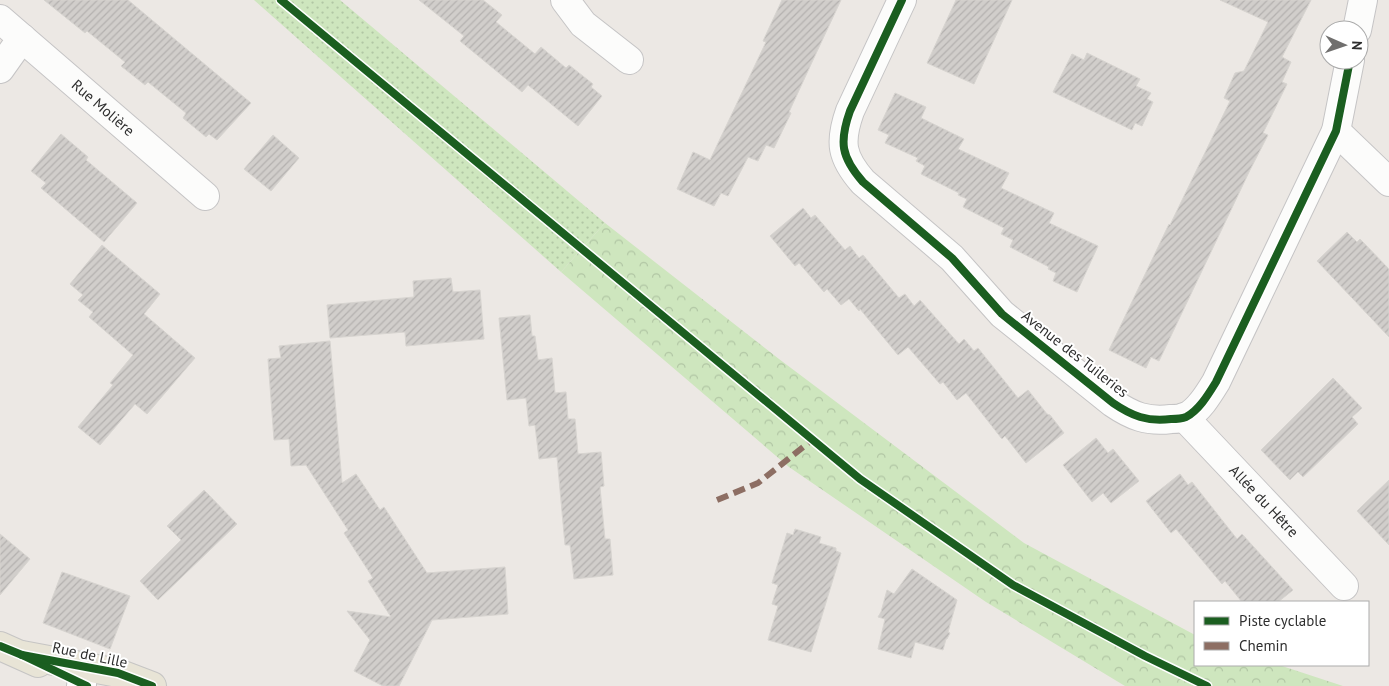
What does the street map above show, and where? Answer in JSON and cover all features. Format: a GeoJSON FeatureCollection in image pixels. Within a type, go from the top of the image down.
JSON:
{"type":"FeatureCollection","features":[{"type":"Feature","properties":{"kind":"main road","name":"Rue de Lille"},"geometry":{"type":"LineString","coordinates":[[11,651],[84,685]]}},
{"type":"Feature","properties":{"kind":"main road","name":"Rue de Lille"},"geometry":{"type":"LineString","coordinates":[[11,651],[118,673],[152,686]]}},
{"type":"Feature","properties":{"kind":"street"},"geometry":{"type":"LineString","coordinates":[[565,0],[583,24],[629,60]]}},
{"type":"Feature","properties":{"kind":"street","name":"Avenue des Tuileries"},"geometry":{"type":"LineString","coordinates":[[902,0],[844,126],[845,154],[851,169],[863,182],[952,258],[1002,314],[1113,403],[1139,418],[1161,420],[1184,418]]}},
{"type":"Feature","properties":{"kind":"street"},"geometry":{"type":"LineString","coordinates":[[1358,20],[1363,0]]}},
{"type":"Feature","properties":{"kind":"street","name":"Rue Molière"},"geometry":{"type":"LineString","coordinates":[[0,19],[205,196]]}},
{"type":"Feature","properties":{"kind":"street"},"geometry":{"type":"LineString","coordinates":[[0,69],[22,38]]}},
{"type":"Feature","properties":{"kind":"street"},"geometry":{"type":"LineString","coordinates":[[1184,418],[1205,399],[1216,382],[1336,131],[1348,70]]}},
{"type":"Feature","properties":{"kind":"street"},"geometry":{"type":"LineString","coordinates":[[1336,131],[1389,182]]}},
{"type":"Feature","properties":{"kind":"street","name":"Allée du Hêtre"},"geometry":{"type":"LineString","coordinates":[[1184,418],[1344,586]]}},
{"type":"Feature","properties":{"kind":"green space"},"geometry":{"type":"Polygon","coordinates":[[[254,0],[340,0],[605,223],[561,272],[254,0]]]}},
{"type":"Feature","properties":{"kind":"green space"},"geometry":{"type":"Polygon","coordinates":[[[605,223],[779,359],[1024,543],[1194,634],[1194,666],[1282,666],[1343,686],[1125,686],[986,602],[789,467],[561,272],[605,223]]]}},
{"type":"Feature","properties":{"kind":"building"},"geometry":{"type":"Polygon","coordinates":[[[44,0],[128,0],[251,103],[217,140],[209,134],[206,137],[183,118],[186,113],[148,82],[145,85],[121,66],[125,62],[87,31],[85,33],[44,0]]]}},
{"type":"Feature","properties":{"kind":"building"},"geometry":{"type":"Polygon","coordinates":[[[419,0],[483,0],[502,15],[496,22],[535,54],[541,47],[566,68],[569,65],[593,84],[591,87],[602,96],[578,126],[528,85],[522,92],[460,41],[464,36],[419,0]]]}},
{"type":"Feature","properties":{"kind":"building"},"geometry":{"type":"Polygon","coordinates":[[[782,0],[841,0],[774,148],[766,145],[758,161],[748,157],[728,196],[721,193],[714,206],[677,189],[693,152],[710,160],[766,42],[763,41],[782,0]]]}},
{"type":"Feature","properties":{"kind":"building"},"geometry":{"type":"Polygon","coordinates":[[[956,0],[1012,0],[974,84],[927,63],[956,0]]]}},
{"type":"Feature","properties":{"kind":"building"},"geometry":{"type":"Polygon","coordinates":[[[1220,0],[1311,0],[1282,57],[1291,62],[1282,82],[1287,84],[1263,133],[1268,135],[1159,361],[1151,357],[1146,368],[1109,350],[1230,101],[1224,98],[1235,73],[1244,71],[1268,22],[1220,0]]]}},
{"type":"Feature","properties":{"kind":"building"},"geometry":{"type":"Polygon","coordinates":[[[1087,53],[1140,79],[1136,86],[1151,93],[1147,99],[1153,102],[1142,126],[1135,123],[1132,130],[1053,92],[1072,54],[1084,60],[1087,53]]]}},
{"type":"Feature","properties":{"kind":"building"},"geometry":{"type":"Polygon","coordinates":[[[895,93],[926,107],[921,118],[964,139],[958,149],[1009,173],[1001,188],[1054,213],[1049,223],[1098,246],[1077,292],[1053,281],[1056,273],[1048,269],[1049,267],[1010,247],[1013,240],[1001,234],[1004,228],[963,207],[967,199],[921,174],[925,166],[916,161],[918,158],[885,143],[889,135],[878,130],[895,93]]]}},
{"type":"Feature","properties":{"kind":"building"},"geometry":{"type":"Polygon","coordinates":[[[61,134],[88,157],[86,160],[137,203],[104,242],[41,188],[46,183],[31,171],[61,134]]]}},
{"type":"Feature","properties":{"kind":"building"},"geometry":{"type":"Polygon","coordinates":[[[273,135],[299,158],[271,191],[244,169],[273,135]]]}},
{"type":"Feature","properties":{"kind":"building"},"geometry":{"type":"Polygon","coordinates":[[[803,208],[811,218],[815,215],[845,250],[850,246],[859,258],[863,255],[899,298],[905,294],[914,306],[920,300],[959,344],[964,339],[974,351],[978,348],[1018,398],[1028,390],[1064,433],[1026,463],[1005,436],[1002,439],[966,393],[957,400],[943,382],[940,384],[908,347],[898,355],[860,309],[859,311],[849,299],[841,305],[827,289],[824,292],[799,263],[795,266],[770,236],[803,208]]]}},
{"type":"Feature","properties":{"kind":"building"},"geometry":{"type":"Polygon","coordinates":[[[1347,232],[1357,242],[1360,239],[1389,269],[1389,337],[1317,261],[1347,232]]]}},
{"type":"Feature","properties":{"kind":"building"},"geometry":{"type":"Polygon","coordinates":[[[102,245],[160,294],[144,314],[195,358],[147,414],[135,404],[100,445],[78,427],[113,385],[110,383],[133,355],[89,317],[93,312],[78,300],[83,295],[70,284],[102,245]]]}},
{"type":"Feature","properties":{"kind":"building"},"geometry":{"type":"Polygon","coordinates":[[[451,278],[453,292],[480,290],[484,339],[406,346],[405,332],[330,338],[327,305],[414,297],[413,281],[451,278]]]}},
{"type":"Feature","properties":{"kind":"building"},"geometry":{"type":"Polygon","coordinates":[[[530,315],[532,336],[535,336],[538,360],[552,358],[555,393],[566,392],[568,419],[575,419],[578,454],[601,452],[604,486],[600,487],[605,539],[610,539],[613,575],[574,579],[570,545],[565,545],[557,457],[539,459],[535,425],[529,426],[526,398],[507,400],[499,318],[530,315]]]}},
{"type":"Feature","properties":{"kind":"building"},"geometry":{"type":"Polygon","coordinates":[[[330,341],[342,483],[356,474],[380,510],[384,507],[427,573],[505,567],[508,614],[432,620],[399,686],[383,686],[354,671],[370,640],[347,611],[391,617],[368,581],[373,578],[344,533],[348,530],[306,465],[291,466],[289,439],[274,440],[268,359],[281,358],[279,346],[330,341]]]}},
{"type":"Feature","properties":{"kind":"building"},"geometry":{"type":"Polygon","coordinates":[[[1333,378],[1362,408],[1352,417],[1358,424],[1303,477],[1298,472],[1290,480],[1261,450],[1333,378]]]}},
{"type":"Feature","properties":{"kind":"building"},"geometry":{"type":"Polygon","coordinates":[[[1096,438],[1108,453],[1113,449],[1139,481],[1111,503],[1103,493],[1092,502],[1063,465],[1096,438]]]}},
{"type":"Feature","properties":{"kind":"building"},"geometry":{"type":"Polygon","coordinates":[[[1180,474],[1188,485],[1192,482],[1237,539],[1242,534],[1293,590],[1279,601],[1241,601],[1225,581],[1222,584],[1176,529],[1171,533],[1146,501],[1180,474]]]}},
{"type":"Feature","properties":{"kind":"building"},"geometry":{"type":"Polygon","coordinates":[[[1389,480],[1389,545],[1357,511],[1389,480]]]}},
{"type":"Feature","properties":{"kind":"building"},"geometry":{"type":"Polygon","coordinates":[[[204,490],[237,524],[158,600],[140,581],[181,540],[167,526],[204,490]]]}},
{"type":"Feature","properties":{"kind":"building"},"geometry":{"type":"Polygon","coordinates":[[[795,529],[821,537],[819,543],[836,548],[836,551],[841,553],[811,652],[768,640],[778,606],[772,604],[778,585],[772,583],[787,533],[793,535],[795,529]]]}},
{"type":"Feature","properties":{"kind":"building"},"geometry":{"type":"Polygon","coordinates":[[[0,534],[30,559],[0,595],[0,534]]]}},
{"type":"Feature","properties":{"kind":"building"},"geometry":{"type":"Polygon","coordinates":[[[912,569],[957,600],[948,632],[950,633],[943,650],[915,642],[911,658],[878,649],[885,619],[878,617],[887,590],[894,594],[912,569]]]}},
{"type":"Feature","properties":{"kind":"building"},"geometry":{"type":"Polygon","coordinates":[[[62,572],[130,596],[110,649],[43,623],[62,572]]]}},
{"type":"Feature","properties":{"kind":"marked path"},"geometry":{"type":"LineString","coordinates":[[717,500],[758,483],[812,440]]}},
{"type":"Feature","properties":{"kind":"cycle path"},"geometry":{"type":"LineString","coordinates":[[281,0],[860,479],[1013,585],[1145,656],[1207,686]]}},
{"type":"Feature","properties":{"kind":"cycle path"},"geometry":{"type":"LineString","coordinates":[[902,0],[846,122],[843,140],[846,157],[850,165],[863,182],[952,258],[1002,314],[1113,403],[1133,415],[1147,419],[1162,420],[1186,417],[1199,406],[1216,382],[1336,131],[1348,70]]}},
{"type":"Feature","properties":{"kind":"cycle path"},"geometry":{"type":"LineString","coordinates":[[0,646],[87,686]]}},
{"type":"Feature","properties":{"kind":"cycle path"},"geometry":{"type":"LineString","coordinates":[[22,655],[118,673],[152,686]]}}]}
